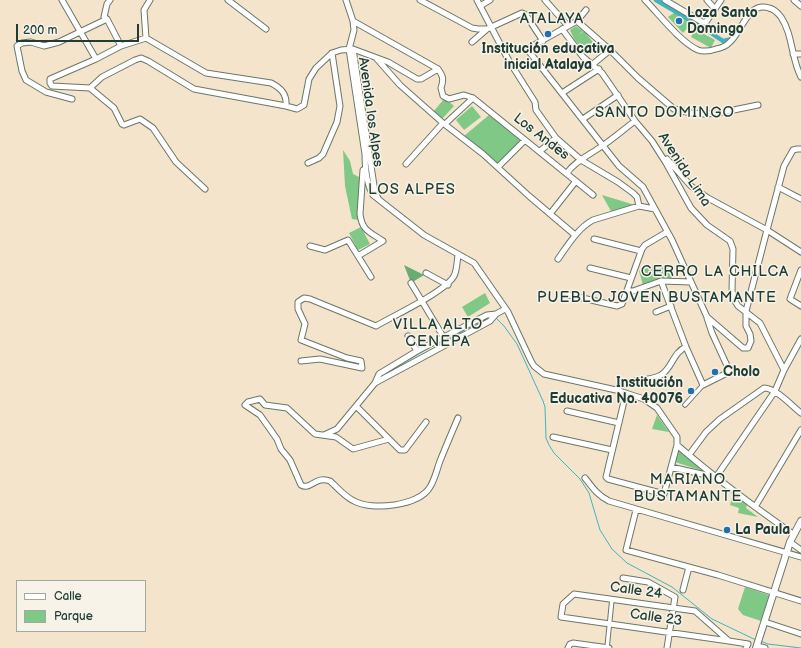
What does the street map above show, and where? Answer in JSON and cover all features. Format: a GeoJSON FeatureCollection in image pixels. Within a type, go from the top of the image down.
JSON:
{"type":"FeatureCollection","features":[{"type":"Feature","properties":{"kind":"street"},"geometry":{"type":"LineString","coordinates":[[62,0],[96,59]]}},
{"type":"Feature","properties":{"kind":"street"},"geometry":{"type":"LineString","coordinates":[[110,0],[107,4],[104,16],[121,46]]}},
{"type":"Feature","properties":{"kind":"street"},"geometry":{"type":"LineString","coordinates":[[146,38],[144,10],[150,0]]}},
{"type":"Feature","properties":{"kind":"street"},"geometry":{"type":"LineString","coordinates":[[228,0],[266,29]]}},
{"type":"Feature","properties":{"kind":"street"},"geometry":{"type":"LineString","coordinates":[[346,0],[353,21],[354,30],[351,49]]}},
{"type":"Feature","properties":{"kind":"street"},"geometry":{"type":"LineString","coordinates":[[476,0],[489,28],[535,102],[536,110],[556,138],[581,160],[618,182],[633,193],[637,197],[639,206]]}},
{"type":"Feature","properties":{"kind":"street"},"geometry":{"type":"LineString","coordinates":[[480,6],[490,0]]}},
{"type":"Feature","properties":{"kind":"street"},"geometry":{"type":"LineString","coordinates":[[546,0],[568,26]]}},
{"type":"Feature","properties":{"kind":"street"},"geometry":{"type":"LineString","coordinates":[[646,0],[664,21],[687,43],[698,50],[708,51],[723,48],[730,43],[750,12],[760,6],[771,9],[780,16],[784,23],[792,45],[797,70],[801,77]]}},
{"type":"Feature","properties":{"kind":"street"},"geometry":{"type":"LineString","coordinates":[[665,0],[702,22],[706,22],[721,0]]}},
{"type":"Feature","properties":{"kind":"street"},"geometry":{"type":"LineString","coordinates":[[707,0],[715,9]]}},
{"type":"Feature","properties":{"kind":"street"},"geometry":{"type":"LineString","coordinates":[[794,0],[801,6]]}},
{"type":"Feature","properties":{"kind":"street"},"geometry":{"type":"LineString","coordinates":[[424,1],[472,28],[478,30],[489,28]]}},
{"type":"Feature","properties":{"kind":"street"},"geometry":{"type":"LineString","coordinates":[[586,10],[577,21],[527,49],[619,166],[642,187],[667,232],[707,317],[712,333],[729,370],[727,373],[703,385],[685,405]]}},
{"type":"Feature","properties":{"kind":"street"},"geometry":{"type":"LineString","coordinates":[[472,42],[489,28],[523,13],[542,41]]}},
{"type":"Feature","properties":{"kind":"street"},"geometry":{"type":"LineString","coordinates":[[72,99],[58,97],[40,89],[26,80],[23,76],[17,46],[22,43],[31,42],[47,45],[59,42],[107,19]]}},
{"type":"Feature","properties":{"kind":"street"},"geometry":{"type":"LineString","coordinates":[[353,21],[438,69],[443,79],[440,88],[443,96],[449,99],[464,95],[473,98],[444,124],[406,164]]}},
{"type":"Feature","properties":{"kind":"street"},"geometry":{"type":"LineString","coordinates":[[577,21],[610,50],[638,78],[674,109],[691,113],[705,114],[719,113],[758,105]]}},
{"type":"Feature","properties":{"kind":"street","name":"Avenida Lima"},"geometry":{"type":"LineString","coordinates":[[562,29],[583,57],[599,69],[635,121],[652,141],[691,208],[707,225],[730,241],[733,249],[733,296],[738,306],[760,323],[784,370]]}},
{"type":"Feature","properties":{"kind":"street"},"geometry":{"type":"LineString","coordinates":[[52,86],[50,83],[51,78],[96,59],[121,46],[146,38],[206,73],[270,83],[279,87],[284,94],[286,106]]}},
{"type":"Feature","properties":{"kind":"street"},"geometry":{"type":"LineString","coordinates":[[90,88],[102,77],[141,58],[194,89],[297,109],[302,107],[305,102],[309,79],[316,68],[332,53],[341,50],[351,49],[388,62],[417,79],[421,79],[438,69]]}},
{"type":"Feature","properties":{"kind":"street","name":"Avenida los Alpes"},"geometry":{"type":"LineString","coordinates":[[351,49],[364,147],[365,169],[370,190],[373,195],[424,235],[474,264],[505,309],[531,362],[539,370],[544,374],[616,390],[644,399],[657,408],[676,437],[677,445]]}},
{"type":"Feature","properties":{"kind":"street","name":"Avenida los Alpes"},"geometry":{"type":"LineString","coordinates":[[351,49],[375,192],[378,199]]}},
{"type":"Feature","properties":{"kind":"street"},"geometry":{"type":"LineString","coordinates":[[593,64],[610,50]]}},
{"type":"Feature","properties":{"kind":"street"},"geometry":{"type":"LineString","coordinates":[[308,163],[319,158],[323,154],[338,122],[340,106],[332,53]]}},
{"type":"Feature","properties":{"kind":"street"},"geometry":{"type":"LineString","coordinates":[[793,54],[801,54]]}},
{"type":"Feature","properties":{"kind":"street"},"geometry":{"type":"LineString","coordinates":[[377,58],[400,85],[444,124],[483,154],[575,235]]}},
{"type":"Feature","properties":{"kind":"street"},"geometry":{"type":"LineString","coordinates":[[562,92],[599,69]]}},
{"type":"Feature","properties":{"kind":"street"},"geometry":{"type":"LineString","coordinates":[[40,89],[44,86],[90,88],[114,108],[122,124],[124,125],[140,118],[150,124],[176,162],[205,189]]}},
{"type":"Feature","properties":{"kind":"street"},"geometry":{"type":"LineString","coordinates":[[583,119],[618,95]]}},
{"type":"Feature","properties":{"kind":"street","name":"Los Andes"},"geometry":{"type":"LineString","coordinates":[[473,98],[593,195]]}},
{"type":"Feature","properties":{"kind":"street"},"geometry":{"type":"LineString","coordinates":[[567,173],[581,160],[635,121]]}},
{"type":"Feature","properties":{"kind":"street"},"geometry":{"type":"LineString","coordinates":[[540,151],[556,138]]}},
{"type":"Feature","properties":{"kind":"street"},"geometry":{"type":"LineString","coordinates":[[498,167],[525,140]]}},
{"type":"Feature","properties":{"kind":"street"},"geometry":{"type":"LineString","coordinates":[[652,141],[691,186],[708,198],[767,230],[801,252]]}},
{"type":"Feature","properties":{"kind":"street"},"geometry":{"type":"LineString","coordinates":[[707,317],[740,346],[748,348],[751,341],[750,334],[746,326],[746,311],[778,187],[784,166],[793,150],[797,148],[801,149]]}},
{"type":"Feature","properties":{"kind":"street"},"geometry":{"type":"LineString","coordinates":[[358,256],[383,241],[362,226],[360,219],[363,170],[365,169]]}},
{"type":"Feature","properties":{"kind":"street"},"geometry":{"type":"LineString","coordinates":[[550,214],[576,181]]}},
{"type":"Feature","properties":{"kind":"street"},"geometry":{"type":"LineString","coordinates":[[778,187],[801,199]]}},
{"type":"Feature","properties":{"kind":"street"},"geometry":{"type":"LineString","coordinates":[[558,259],[575,235],[593,220],[639,206],[655,210]]}},
{"type":"Feature","properties":{"kind":"street"},"geometry":{"type":"LineString","coordinates":[[565,294],[620,306],[641,251],[645,245],[667,232]]}},
{"type":"Feature","properties":{"kind":"street"},"geometry":{"type":"LineString","coordinates":[[594,239],[641,251]]}},
{"type":"Feature","properties":{"kind":"street"},"geometry":{"type":"LineString","coordinates":[[310,246],[325,250],[348,240],[371,277]]}},
{"type":"Feature","properties":{"kind":"street"},"geometry":{"type":"LineString","coordinates":[[301,361],[320,359],[362,368],[361,361],[347,358],[301,340],[305,324],[298,309],[298,302],[304,298],[310,299],[376,326],[422,301],[448,284],[454,276],[458,255]]}},
{"type":"Feature","properties":{"kind":"street"},"geometry":{"type":"LineString","coordinates":[[590,268],[631,278]]}},
{"type":"Feature","properties":{"kind":"street"},"geometry":{"type":"LineString","coordinates":[[801,270],[790,299],[801,306]]}},
{"type":"Feature","properties":{"kind":"street"},"geometry":{"type":"LineString","coordinates":[[426,273],[448,284]]}},
{"type":"Feature","properties":{"kind":"street"},"geometry":{"type":"LineString","coordinates":[[627,290],[634,291],[661,281],[691,282]]}},
{"type":"Feature","properties":{"kind":"street"},"geometry":{"type":"LineString","coordinates":[[661,281],[686,347],[703,385]]}},
{"type":"Feature","properties":{"kind":"street"},"geometry":{"type":"LineString","coordinates":[[411,283],[444,338]]}},
{"type":"Feature","properties":{"kind":"street"},"geometry":{"type":"LineString","coordinates":[[656,312],[671,306]]}},
{"type":"Feature","properties":{"kind":"street"},"geometry":{"type":"LineString","coordinates":[[375,383],[494,317],[505,309]]}},
{"type":"Feature","properties":{"kind":"street"},"geometry":{"type":"LineString","coordinates":[[323,436],[337,429],[375,383],[379,374],[417,351],[487,315],[494,317]]}},
{"type":"Feature","properties":{"kind":"street"},"geometry":{"type":"LineString","coordinates":[[408,336],[417,351]]}},
{"type":"Feature","properties":{"kind":"street"},"geometry":{"type":"LineString","coordinates":[[716,478],[775,391],[784,370],[801,339]]}},
{"type":"Feature","properties":{"kind":"street"},"geometry":{"type":"LineString","coordinates":[[616,390],[624,383],[660,375],[665,371],[679,350],[686,347]]}},
{"type":"Feature","properties":{"kind":"street"},"geometry":{"type":"LineString","coordinates":[[689,455],[706,432],[720,419],[762,388],[767,387],[775,391],[801,413]]}},
{"type":"Feature","properties":{"kind":"street"},"geometry":{"type":"LineString","coordinates":[[626,393],[606,476],[608,480],[664,494],[677,445],[716,478],[793,534]]}},
{"type":"Feature","properties":{"kind":"street"},"geometry":{"type":"LineString","coordinates":[[389,439],[353,448],[336,437],[315,434],[287,408],[265,405],[260,399],[248,402],[245,405],[260,416],[277,439],[281,450],[290,460],[303,487],[307,487],[320,480],[330,481],[350,499],[368,506],[388,507],[413,499],[426,491],[430,486],[458,418]]}},
{"type":"Feature","properties":{"kind":"street"},"geometry":{"type":"LineString","coordinates":[[356,406],[400,450],[405,450],[426,422]]}},
{"type":"Feature","properties":{"kind":"street"},"geometry":{"type":"LineString","coordinates":[[567,411],[619,423]]}},
{"type":"Feature","properties":{"kind":"street"},"geometry":{"type":"LineString","coordinates":[[755,507],[801,430]]}},
{"type":"Feature","properties":{"kind":"street"},"geometry":{"type":"LineString","coordinates":[[553,437],[612,450]]}},
{"type":"Feature","properties":{"kind":"street"},"geometry":{"type":"LineString","coordinates":[[671,467],[716,478]]}},
{"type":"Feature","properties":{"kind":"street"},"geometry":{"type":"LineString","coordinates":[[584,478],[602,498],[636,510],[801,557]]}},
{"type":"Feature","properties":{"kind":"street"},"geometry":{"type":"LineString","coordinates":[[636,510],[626,550],[689,567],[801,601]]}},
{"type":"Feature","properties":{"kind":"street"},"geometry":{"type":"LineString","coordinates":[[765,648],[758,644],[790,542],[801,521]]}},
{"type":"Feature","properties":{"kind":"street"},"geometry":{"type":"LineString","coordinates":[[790,542],[801,550]]}},
{"type":"Feature","properties":{"kind":"street"},"geometry":{"type":"LineString","coordinates":[[683,590],[689,567]]}},
{"type":"Feature","properties":{"kind":"street"},"geometry":{"type":"LineString","coordinates":[[623,578],[648,582],[675,597],[667,648]]}},
{"type":"Feature","properties":{"kind":"street","name":"Calle 24"},"geometry":{"type":"LineString","coordinates":[[561,617],[563,604],[574,594],[612,599],[695,611],[729,641]]}},
{"type":"Feature","properties":{"kind":"street"},"geometry":{"type":"LineString","coordinates":[[570,646],[608,648],[612,599]]}},
{"type":"Feature","properties":{"kind":"street","name":"Calle 23"},"geometry":{"type":"LineString","coordinates":[[561,617],[729,641],[747,646]]}},
{"type":"Feature","properties":{"kind":"street"},"geometry":{"type":"LineString","coordinates":[[765,622],[801,634]]}},
{"type":"Feature","properties":{"kind":"green space","name":"Loza Santo Domingo"},"geometry":{"type":"Polygon","coordinates":[[[677,11],[691,24],[683,33],[668,17],[677,11]]]}},
{"type":"Feature","properties":{"kind":"green space"},"geometry":{"type":"Polygon","coordinates":[[[576,26],[583,31],[578,35],[584,31],[596,46],[586,54],[574,39],[570,30],[576,26]]]}},
{"type":"Feature","properties":{"kind":"green space"},"geometry":{"type":"Polygon","coordinates":[[[695,29],[715,40],[711,48],[691,37],[695,29]]]}},
{"type":"Feature","properties":{"kind":"green space"},"geometry":{"type":"Polygon","coordinates":[[[445,98],[454,106],[442,119],[433,112],[445,98]]]}},
{"type":"Feature","properties":{"kind":"green space"},"geometry":{"type":"Polygon","coordinates":[[[472,106],[481,117],[464,130],[456,120],[472,106]]]}},
{"type":"Feature","properties":{"kind":"green space"},"geometry":{"type":"Polygon","coordinates":[[[489,115],[521,141],[498,165],[464,136],[489,115]]]}},
{"type":"Feature","properties":{"kind":"green space"},"geometry":{"type":"Polygon","coordinates":[[[343,150],[350,161],[353,174],[359,177],[359,220],[352,219],[345,186],[343,150]]]}},
{"type":"Feature","properties":{"kind":"green space"},"geometry":{"type":"Polygon","coordinates":[[[602,195],[635,205],[612,213],[602,195]]]}},
{"type":"Feature","properties":{"kind":"green space"},"geometry":{"type":"Polygon","coordinates":[[[361,227],[370,244],[358,250],[349,233],[361,227]]]}},
{"type":"Feature","properties":{"kind":"green space"},"geometry":{"type":"Polygon","coordinates":[[[656,264],[660,279],[643,285],[639,271],[656,264]]]}},
{"type":"Feature","properties":{"kind":"green space"},"geometry":{"type":"Polygon","coordinates":[[[404,265],[424,275],[411,283],[404,265]]]}},
{"type":"Feature","properties":{"kind":"green space"},"geometry":{"type":"Polygon","coordinates":[[[666,265],[672,278],[661,278],[658,267],[666,265]]]}},
{"type":"Feature","properties":{"kind":"green space"},"geometry":{"type":"Polygon","coordinates":[[[485,293],[490,303],[468,317],[462,307],[485,293]]]}},
{"type":"Feature","properties":{"kind":"green space"},"geometry":{"type":"Polygon","coordinates":[[[657,415],[669,432],[652,429],[657,415]]]}},
{"type":"Feature","properties":{"kind":"green space"},"geometry":{"type":"Polygon","coordinates":[[[679,449],[703,471],[675,462],[679,449]]]}},
{"type":"Feature","properties":{"kind":"green space"},"geometry":{"type":"Polygon","coordinates":[[[733,494],[747,505],[746,508],[758,517],[738,513],[739,508],[730,505],[733,494]]]}},
{"type":"Feature","properties":{"kind":"green space"},"geometry":{"type":"Polygon","coordinates":[[[745,587],[769,595],[761,621],[743,615],[738,609],[745,587]]]}},
{"type":"Feature","properties":{"kind":"waterway"},"geometry":{"type":"LineString","coordinates":[[656,0],[723,41],[733,39]]}},
{"type":"Feature","properties":{"kind":"waterway"},"geometry":{"type":"LineString","coordinates":[[478,324],[489,318]]}},
{"type":"Feature","properties":{"kind":"waterway"},"geometry":{"type":"LineString","coordinates":[[496,318],[517,344],[543,401],[545,407],[546,438],[549,445],[554,453],[580,479],[589,493],[600,530],[612,549],[627,563],[672,587],[712,619],[756,640]]}},
{"type":"Feature","properties":{"kind":"waterway"},"geometry":{"type":"LineString","coordinates":[[382,376],[427,349],[473,326]]}},
{"type":"Feature","properties":{"kind":"waterway"},"geometry":{"type":"LineString","coordinates":[[760,641],[768,644],[801,648]]}},
{"type":"Feature","properties":{"kind":"place","name":"Loza Santo Domingo"},"geometry":{"type":"Point","coordinates":[679,21]}},
{"type":"Feature","properties":{"kind":"place","name":"Institución educativa inicial Atalaya"},"geometry":{"type":"Point","coordinates":[548,34]}},
{"type":"Feature","properties":{"kind":"place","name":"Cholo"},"geometry":{"type":"Point","coordinates":[715,372]}},
{"type":"Feature","properties":{"kind":"place","name":"Institución Educativa No. 40076"},"geometry":{"type":"Point","coordinates":[691,391]}},
{"type":"Feature","properties":{"kind":"place","name":"La Paula"},"geometry":{"type":"Point","coordinates":[727,530]}},
{"type":"Feature","properties":{"kind":"district","name":"ATALAYA"},"geometry":{"type":"Point","coordinates":[552,19]}},
{"type":"Feature","properties":{"kind":"district","name":"SANTO DOMINGO"},"geometry":{"type":"Point","coordinates":[665,113]}},
{"type":"Feature","properties":{"kind":"district","name":"LOS ALPES"},"geometry":{"type":"Point","coordinates":[412,190]}},
{"type":"Feature","properties":{"kind":"district","name":"CERRO LA CHILCA"},"geometry":{"type":"Point","coordinates":[715,272]}},
{"type":"Feature","properties":{"kind":"district","name":"PUEBLO JOVEN BUSTAMANTE"},"geometry":{"type":"Point","coordinates":[657,298]}},
{"type":"Feature","properties":{"kind":"district","name":"VILLA ALTO CENEPA"},"geometry":{"type":"Point","coordinates":[438,334]}},
{"type":"Feature","properties":{"kind":"district","name":"MARIANO BUSTAMANTE"},"geometry":{"type":"Point","coordinates":[688,488]}}]}
